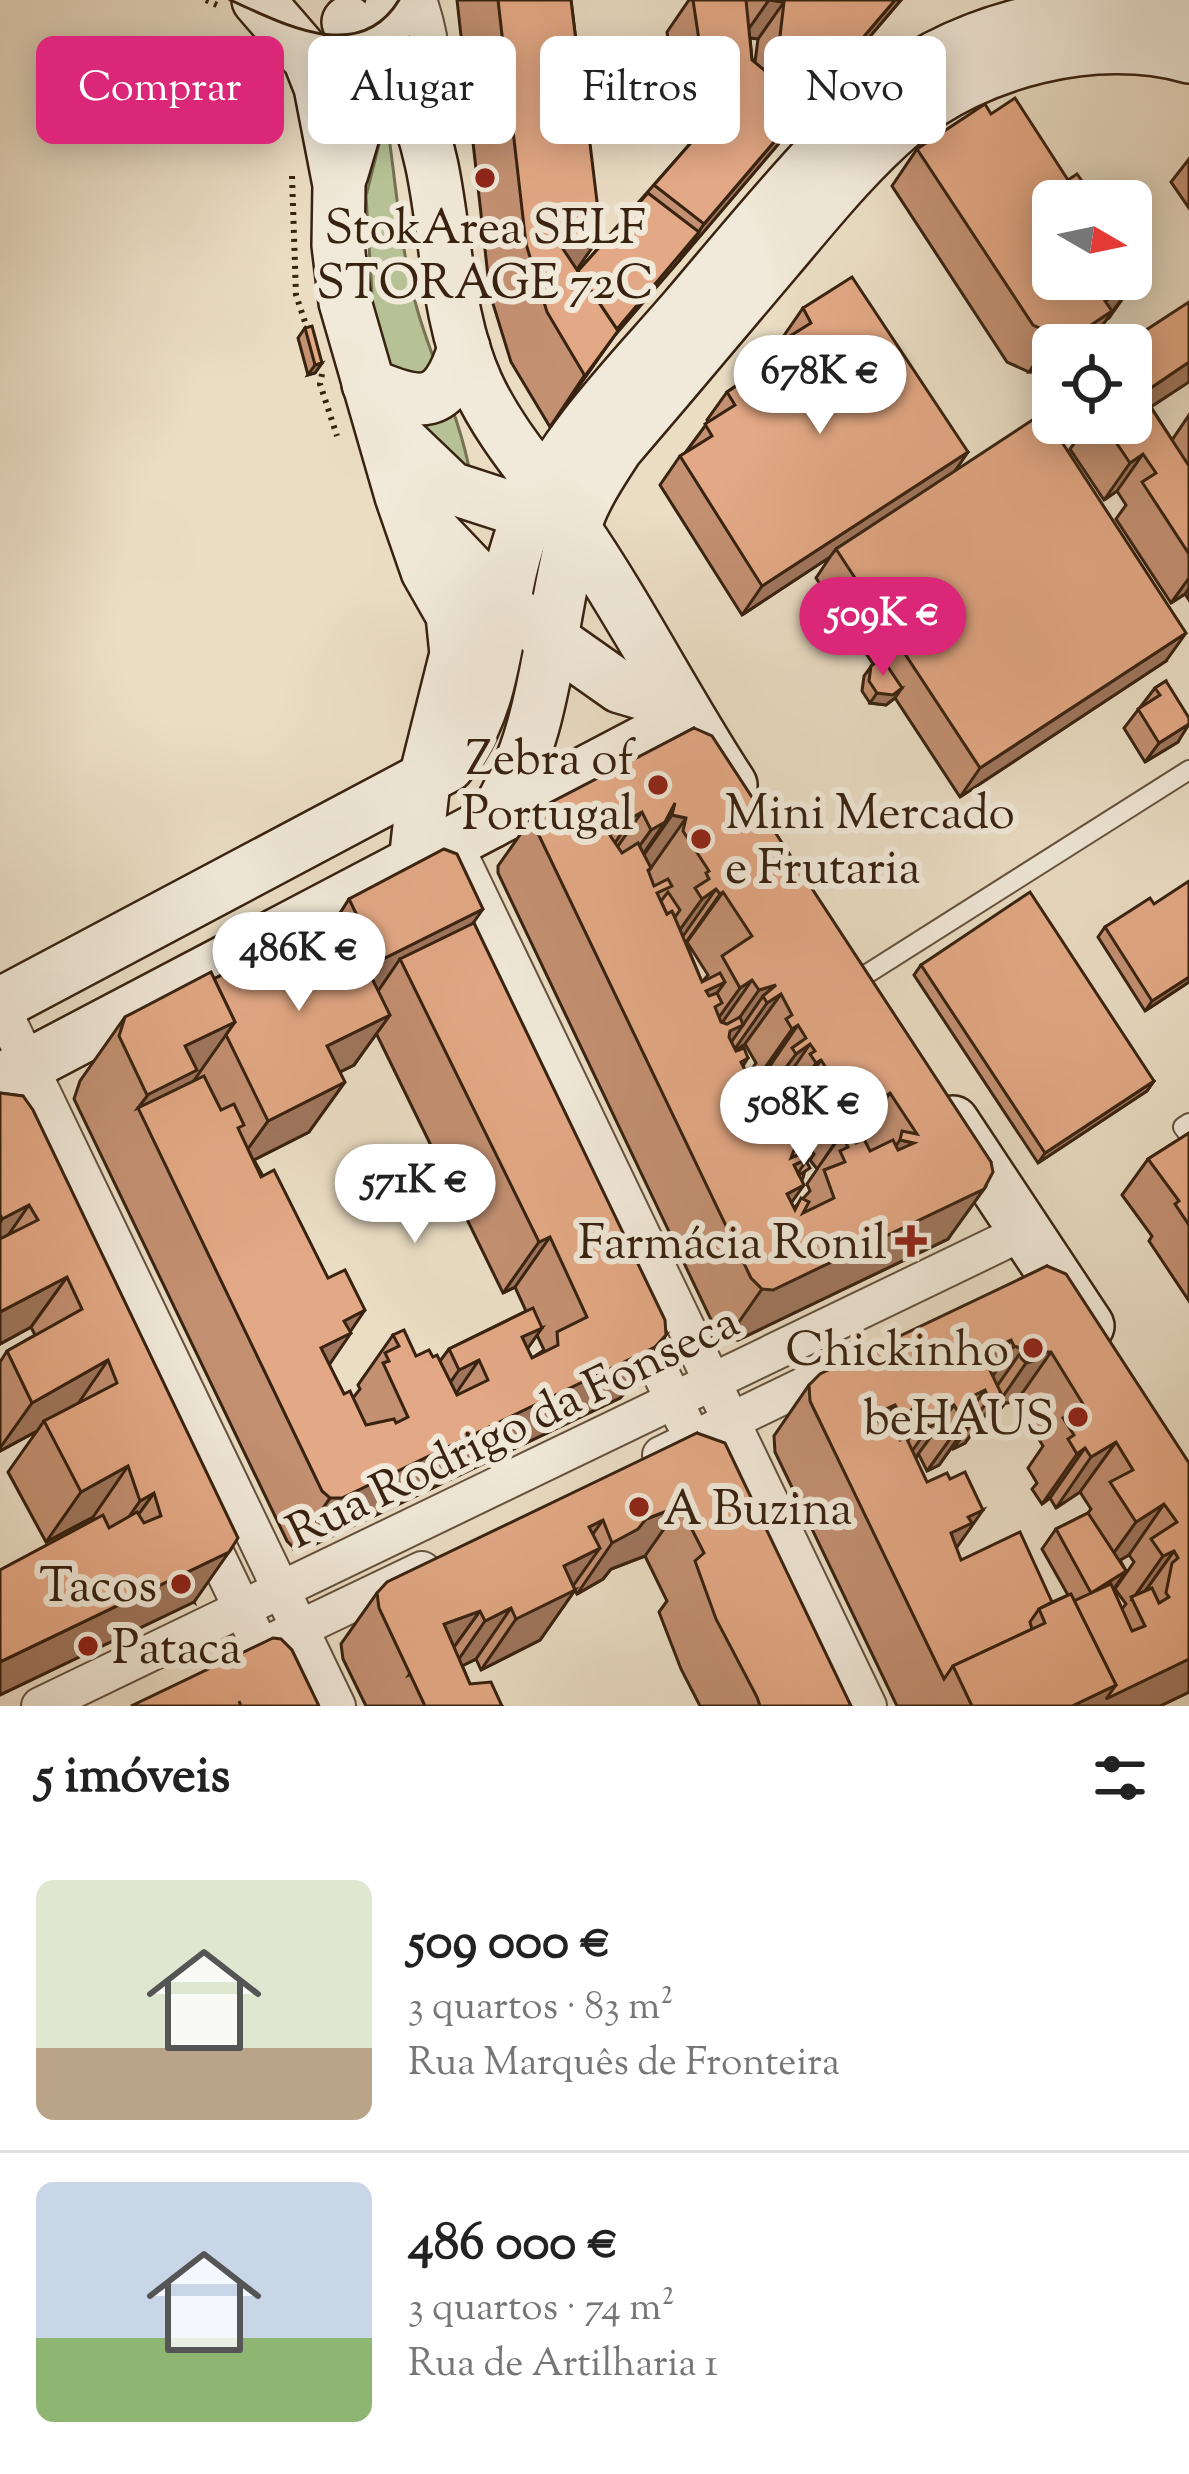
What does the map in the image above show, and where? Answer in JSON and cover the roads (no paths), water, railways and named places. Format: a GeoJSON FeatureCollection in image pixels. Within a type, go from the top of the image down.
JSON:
{"type":"FeatureCollection","features":[{"type":"Feature","properties":{"kind":"main road"},"geometry":{"type":"LineString","coordinates":[[258,0],[309,59],[320,87],[338,185],[345,302],[401,496],[427,571],[452,615],[456,654],[424,782],[447,854]]}},
{"type":"Feature","properties":{"kind":"main road"},"geometry":{"type":"LineString","coordinates":[[268,0],[314,18],[375,18]]}},
{"type":"Feature","properties":{"kind":"main road"},"geometry":{"type":"LineString","coordinates":[[447,854],[513,789],[528,751],[554,640],[550,510],[587,424],[795,179],[865,104],[928,61],[992,31],[1096,9],[1189,16]]}},
{"type":"Feature","properties":{"kind":"main road"},"geometry":{"type":"LineString","coordinates":[[338,185],[375,18]]}},
{"type":"Feature","properties":{"kind":"main road"},"geometry":{"type":"LineString","coordinates":[[375,18],[408,93],[430,161],[464,348],[496,418],[550,510],[762,832]]}},
{"type":"Feature","properties":{"kind":"main road"},"geometry":{"type":"LineString","coordinates":[[0,1005],[448,766],[469,741],[486,693],[519,540],[550,510],[595,483],[617,448],[828,199],[904,122],[962,86],[1029,59],[1097,48],[1189,57]]}},
{"type":"Feature","properties":{"kind":"main road"},"geometry":{"type":"LineString","coordinates":[[375,404],[420,402],[438,395],[454,379],[464,348]]}},
{"type":"Feature","properties":{"kind":"main road"},"geometry":{"type":"LineString","coordinates":[[375,404],[451,488],[550,510]]}},
{"type":"Feature","properties":{"kind":"main road"},"geometry":{"type":"LineString","coordinates":[[401,496],[505,606],[620,688],[683,711]]}},
{"type":"Feature","properties":{"kind":"main road"},"geometry":{"type":"LineString","coordinates":[[9,1092],[447,854],[683,711]]}},
{"type":"Feature","properties":{"kind":"main road"},"geometry":{"type":"LineString","coordinates":[[932,1089],[1029,1262],[1114,1367]]}},
{"type":"Feature","properties":{"kind":"street"},"geometry":{"type":"LineString","coordinates":[[418,0],[428,28],[434,82],[430,161]]}},
{"type":"Feature","properties":{"kind":"street"},"geometry":{"type":"LineString","coordinates":[[447,854],[712,1382],[868,1706]]}},
{"type":"Feature","properties":{"kind":"street"},"geometry":{"type":"LineString","coordinates":[[0,1005],[9,1092],[281,1590],[337,1706]]}},
{"type":"Feature","properties":{"kind":"street","name":"Rua Rodrigo da Fonseca"},"geometry":{"type":"LineString","coordinates":[[40,1706],[712,1382],[1029,1262]]}},
{"type":"Feature","properties":{"kind":"street"},"geometry":{"type":"LineString","coordinates":[[615,1279],[711,1478]]}},
{"type":"Feature","properties":{"kind":"street","name":"Rua Rodrigo da Fonseca"},"geometry":{"type":"LineString","coordinates":[[639,1466],[878,1350]]}},
{"type":"Feature","properties":{"kind":"street"},"geometry":{"type":"LineString","coordinates":[[184,1488],[289,1706]]}},
{"type":"Feature","properties":{"kind":"street","name":"Rua Rodrigo da Fonseca"},"geometry":{"type":"LineString","coordinates":[[211,1671],[454,1554]]}},
{"type":"Feature","properties":{"kind":"lane"},"geometry":{"type":"LineString","coordinates":[[859,979],[1189,770]]}},
{"type":"Feature","properties":{"kind":"lane"},"geometry":{"type":"LineString","coordinates":[[1189,1123],[1184,1127],[1189,1136]]}},
{"type":"Feature","properties":{"kind":"tram line"},"geometry":{"type":"LineString","coordinates":[[230,0],[296,28],[342,35],[363,31],[382,20],[399,0]]}},
{"type":"Feature","properties":{"kind":"place","name":"StokArea SELF STORAGE 72C"},"geometry":{"type":"Point","coordinates":[485,178]}},
{"type":"Feature","properties":{"kind":"place","name":"Zebra of Portugal"},"geometry":{"type":"Point","coordinates":[658,785]}},
{"type":"Feature","properties":{"kind":"place","name":"Mini Mercado e Frutaria"},"geometry":{"type":"Point","coordinates":[701,839]}},
{"type":"Feature","properties":{"kind":"place","name":"Farmácia Ronil"},"geometry":{"type":"Point","coordinates":[911,1241]}},
{"type":"Feature","properties":{"kind":"place","name":"Chickinho"},"geometry":{"type":"Point","coordinates":[1033,1348]}},
{"type":"Feature","properties":{"kind":"place","name":"beHAUS"},"geometry":{"type":"Point","coordinates":[1078,1417]}},
{"type":"Feature","properties":{"kind":"place","name":"A Buzina"},"geometry":{"type":"Point","coordinates":[639,1507]}},
{"type":"Feature","properties":{"kind":"place","name":"Tacos"},"geometry":{"type":"Point","coordinates":[181,1584]}},
{"type":"Feature","properties":{"kind":"place","name":"Pataca"},"geometry":{"type":"Point","coordinates":[88,1646]}}]}
